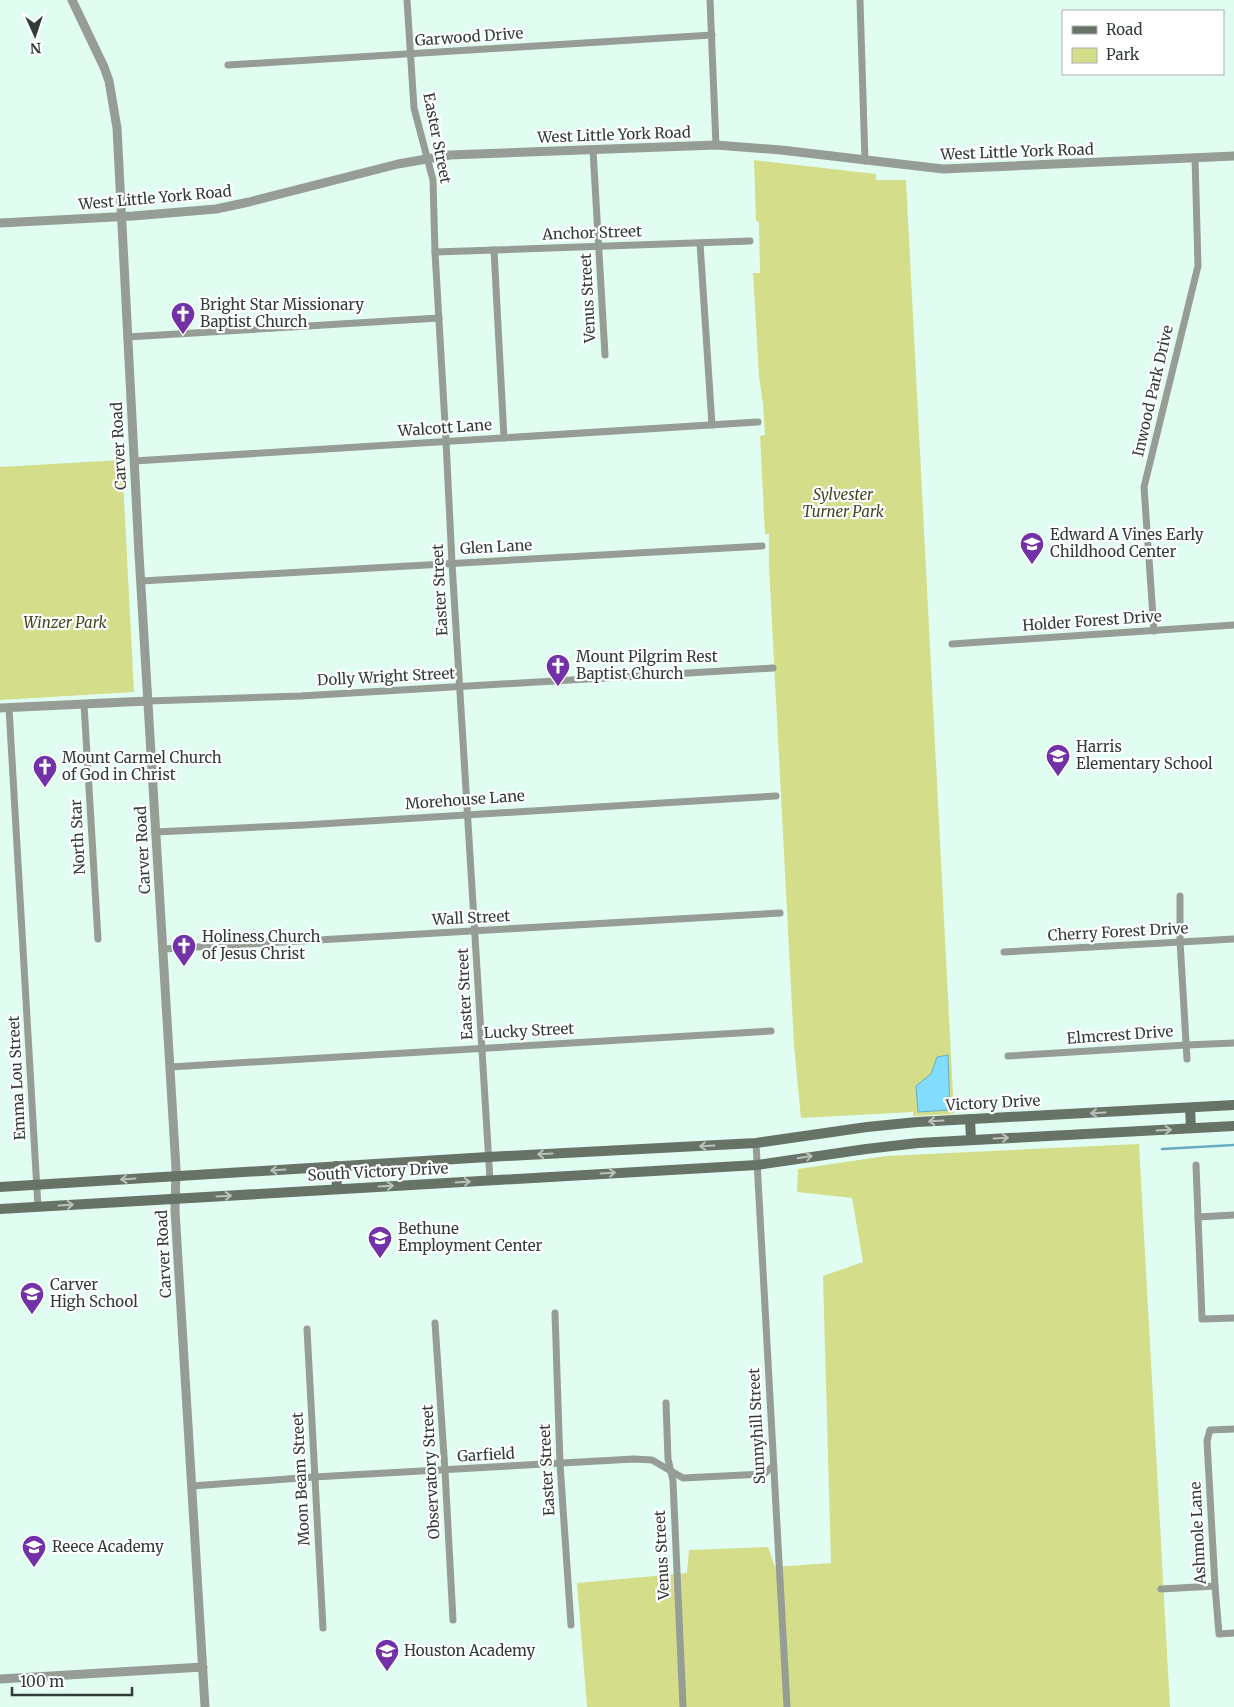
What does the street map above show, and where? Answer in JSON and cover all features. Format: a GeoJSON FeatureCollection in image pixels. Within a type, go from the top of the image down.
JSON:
{"type":"FeatureCollection","features":[{"type":"Feature","properties":{"kind":"main road","name":"Victory Drive"},"geometry":{"type":"LineString","coordinates":[[756,1143],[867,1127],[917,1122],[1234,1105]]}},
{"type":"Feature","properties":{"kind":"main road"},"geometry":{"type":"LineString","coordinates":[[1190,1108],[1191,1128]]}},
{"type":"Feature","properties":{"kind":"main road"},"geometry":{"type":"LineString","coordinates":[[970,1119],[971,1140]]}},
{"type":"Feature","properties":{"kind":"main road"},"geometry":{"type":"LineString","coordinates":[[757,1165],[918,1143],[1234,1126]]}},
{"type":"Feature","properties":{"kind":"main road","name":"South Victory Drive"},"geometry":{"type":"LineString","coordinates":[[0,1187],[488,1157],[756,1143]]}},
{"type":"Feature","properties":{"kind":"main road","name":"South Victory Drive"},"geometry":{"type":"LineString","coordinates":[[0,1209],[757,1165]]}},
{"type":"Feature","properties":{"kind":"main road"},"geometry":{"type":"LineString","coordinates":[[336,1166],[337,1189]]}},
{"type":"Feature","properties":{"kind":"street","name":"Carver Road"},"geometry":{"type":"LineString","coordinates":[[72,0],[104,67],[112,95],[117,128],[127,337],[176,1176],[175,1199],[205,1707]]}},
{"type":"Feature","properties":{"kind":"street","name":"Easter Street"},"geometry":{"type":"LineString","coordinates":[[407,0],[414,108],[433,180],[435,252],[452,563],[490,1180]]}},
{"type":"Feature","properties":{"kind":"street"},"geometry":{"type":"LineString","coordinates":[[710,0],[716,145]]}},
{"type":"Feature","properties":{"kind":"street"},"geometry":{"type":"LineString","coordinates":[[860,0],[865,161]]}},
{"type":"Feature","properties":{"kind":"street","name":"Garwood Drive"},"geometry":{"type":"LineString","coordinates":[[228,65],[712,36]]}},
{"type":"Feature","properties":{"kind":"street","name":"West Little York Road"},"geometry":{"type":"LineString","coordinates":[[0,223],[195,211],[230,206],[398,164],[428,158],[472,154],[716,145],[781,150],[943,169],[1234,156]]}},
{"type":"Feature","properties":{"kind":"street","name":"Venus Street"},"geometry":{"type":"LineString","coordinates":[[593,150],[605,355]]}},
{"type":"Feature","properties":{"kind":"street","name":"Inwood Park Drive"},"geometry":{"type":"LineString","coordinates":[[1154,631],[1144,487],[1198,266],[1195,158]]}},
{"type":"Feature","properties":{"kind":"street","name":"Anchor Street"},"geometry":{"type":"LineString","coordinates":[[435,252],[750,241]]}},
{"type":"Feature","properties":{"kind":"street"},"geometry":{"type":"LineString","coordinates":[[700,243],[712,425]]}},
{"type":"Feature","properties":{"kind":"street"},"geometry":{"type":"LineString","coordinates":[[494,250],[504,438]]}},
{"type":"Feature","properties":{"kind":"street"},"geometry":{"type":"LineString","coordinates":[[127,337],[439,318]]}},
{"type":"Feature","properties":{"kind":"street","name":"Walcott Lane"},"geometry":{"type":"LineString","coordinates":[[134,461],[758,422]]}},
{"type":"Feature","properties":{"kind":"street","name":"Glen Lane"},"geometry":{"type":"LineString","coordinates":[[141,581],[762,546]]}},
{"type":"Feature","properties":{"kind":"street","name":"Holder Forest Drive"},"geometry":{"type":"LineString","coordinates":[[952,644],[1234,625]]}},
{"type":"Feature","properties":{"kind":"street","name":"Dolly Wright Street"},"geometry":{"type":"LineString","coordinates":[[4,708],[301,696],[773,668]]}},
{"type":"Feature","properties":{"kind":"street","name":"North Star"},"geometry":{"type":"LineString","coordinates":[[84,704],[98,939]]}},
{"type":"Feature","properties":{"kind":"street","name":"Emma Lou Street"},"geometry":{"type":"LineString","coordinates":[[4,708],[38,1206]]}},
{"type":"Feature","properties":{"kind":"street","name":"Morehouse Lane"},"geometry":{"type":"LineString","coordinates":[[155,832],[776,796]]}},
{"type":"Feature","properties":{"kind":"street"},"geometry":{"type":"LineString","coordinates":[[1180,896],[1180,941],[1188,1059]]}},
{"type":"Feature","properties":{"kind":"street","name":"Wall Street"},"geometry":{"type":"LineString","coordinates":[[163,949],[475,932],[780,912]]}},
{"type":"Feature","properties":{"kind":"street","name":"Cherry Forest Drive"},"geometry":{"type":"LineString","coordinates":[[1004,952],[1234,939]]}},
{"type":"Feature","properties":{"kind":"street","name":"Lucky Street"},"geometry":{"type":"LineString","coordinates":[[170,1067],[771,1032]]}},
{"type":"Feature","properties":{"kind":"street","name":"Elmcrest Drive"},"geometry":{"type":"LineString","coordinates":[[1008,1056],[1234,1043]]}},
{"type":"Feature","properties":{"kind":"street","name":"Sunnyhill Street"},"geometry":{"type":"LineString","coordinates":[[756,1143],[786,1707]]}},
{"type":"Feature","properties":{"kind":"street"},"geometry":{"type":"LineString","coordinates":[[1196,1165],[1202,1319],[1234,1318]]}},
{"type":"Feature","properties":{"kind":"street"},"geometry":{"type":"LineString","coordinates":[[1198,1217],[1234,1215]]}},
{"type":"Feature","properties":{"kind":"street","name":"Easter Street"},"geometry":{"type":"LineString","coordinates":[[554,1313],[560,1464],[571,1625]]}},
{"type":"Feature","properties":{"kind":"street","name":"Observatory Street"},"geometry":{"type":"LineString","coordinates":[[435,1323],[453,1620]]}},
{"type":"Feature","properties":{"kind":"street","name":"Moon Beam Street"},"geometry":{"type":"LineString","coordinates":[[307,1329],[323,1628]]}},
{"type":"Feature","properties":{"kind":"street","name":"Venus Street"},"geometry":{"type":"LineString","coordinates":[[666,1402],[668,1459],[673,1481],[683,1707]]}},
{"type":"Feature","properties":{"kind":"street","name":"Ashmole Lane"},"geometry":{"type":"LineString","coordinates":[[1234,1428],[1210,1430],[1207,1441],[1219,1634],[1234,1633]]}},
{"type":"Feature","properties":{"kind":"street","name":"Garfield"},"geometry":{"type":"LineString","coordinates":[[192,1486],[314,1477],[634,1459],[652,1460],[683,1478],[764,1474],[773,1466]]}},
{"type":"Feature","properties":{"kind":"street"},"geometry":{"type":"LineString","coordinates":[[1161,1589],[1215,1586]]}},
{"type":"Feature","properties":{"kind":"street"},"geometry":{"type":"LineString","coordinates":[[0,1679],[203,1667]]}},
{"type":"Feature","properties":{"kind":"green space","name":"Sylvester Turner Park"},"geometry":{"type":"Polygon","coordinates":[[[754,160],[876,174],[876,180],[906,180],[954,1114],[913,1116],[913,1112],[801,1118],[794,1045],[769,566],[769,534],[765,534],[760,436],[765,435],[759,376],[753,273],[760,273],[759,222],[756,221],[754,160]]]}},
{"type":"Feature","properties":{"kind":"green space","name":"Winzer Park"},"geometry":{"type":"Polygon","coordinates":[[[122,460],[134,692],[0,700],[0,467],[122,460]]]}},
{"type":"Feature","properties":{"kind":"green space"},"geometry":{"type":"Polygon","coordinates":[[[1139,1144],[1170,1707],[587,1707],[577,1583],[687,1573],[689,1550],[768,1547],[775,1567],[831,1563],[823,1276],[863,1262],[852,1198],[797,1192],[798,1169],[886,1156],[1139,1144]]]}},
{"type":"Feature","properties":{"kind":"water"},"geometry":{"type":"Polygon","coordinates":[[[948,1055],[950,1110],[918,1112],[916,1086],[931,1074],[937,1057],[948,1055]]]}},
{"type":"Feature","properties":{"kind":"waterway"},"geometry":{"type":"LineString","coordinates":[[1162,1149],[1234,1145]]}},
{"type":"Feature","properties":{"kind":"place","name":"Bright Star Missionary Baptist Church"},"geometry":{"type":"Point","coordinates":[183,335]}},
{"type":"Feature","properties":{"kind":"place","name":"Edward A Vines Early Childhood Center"},"geometry":{"type":"Point","coordinates":[1032,565]}},
{"type":"Feature","properties":{"kind":"place","name":"Mount Pilgrim Rest Baptist Church"},"geometry":{"type":"Point","coordinates":[558,687]}},
{"type":"Feature","properties":{"kind":"place","name":"Harris Elementary School"},"geometry":{"type":"Point","coordinates":[1058,777]}},
{"type":"Feature","properties":{"kind":"place","name":"Mount Carmel Church of God in Christ"},"geometry":{"type":"Point","coordinates":[45,788]}},
{"type":"Feature","properties":{"kind":"place","name":"Holiness Church of Jesus Christ"},"geometry":{"type":"Point","coordinates":[184,967]}},
{"type":"Feature","properties":{"kind":"place","name":"Bethune Employment Center"},"geometry":{"type":"Point","coordinates":[380,1259]}},
{"type":"Feature","properties":{"kind":"place","name":"Carver High School"},"geometry":{"type":"Point","coordinates":[32,1315]}},
{"type":"Feature","properties":{"kind":"place","name":"Reece Academy"},"geometry":{"type":"Point","coordinates":[34,1568]}},
{"type":"Feature","properties":{"kind":"place","name":"Houston Academy"},"geometry":{"type":"Point","coordinates":[387,1672]}}]}
